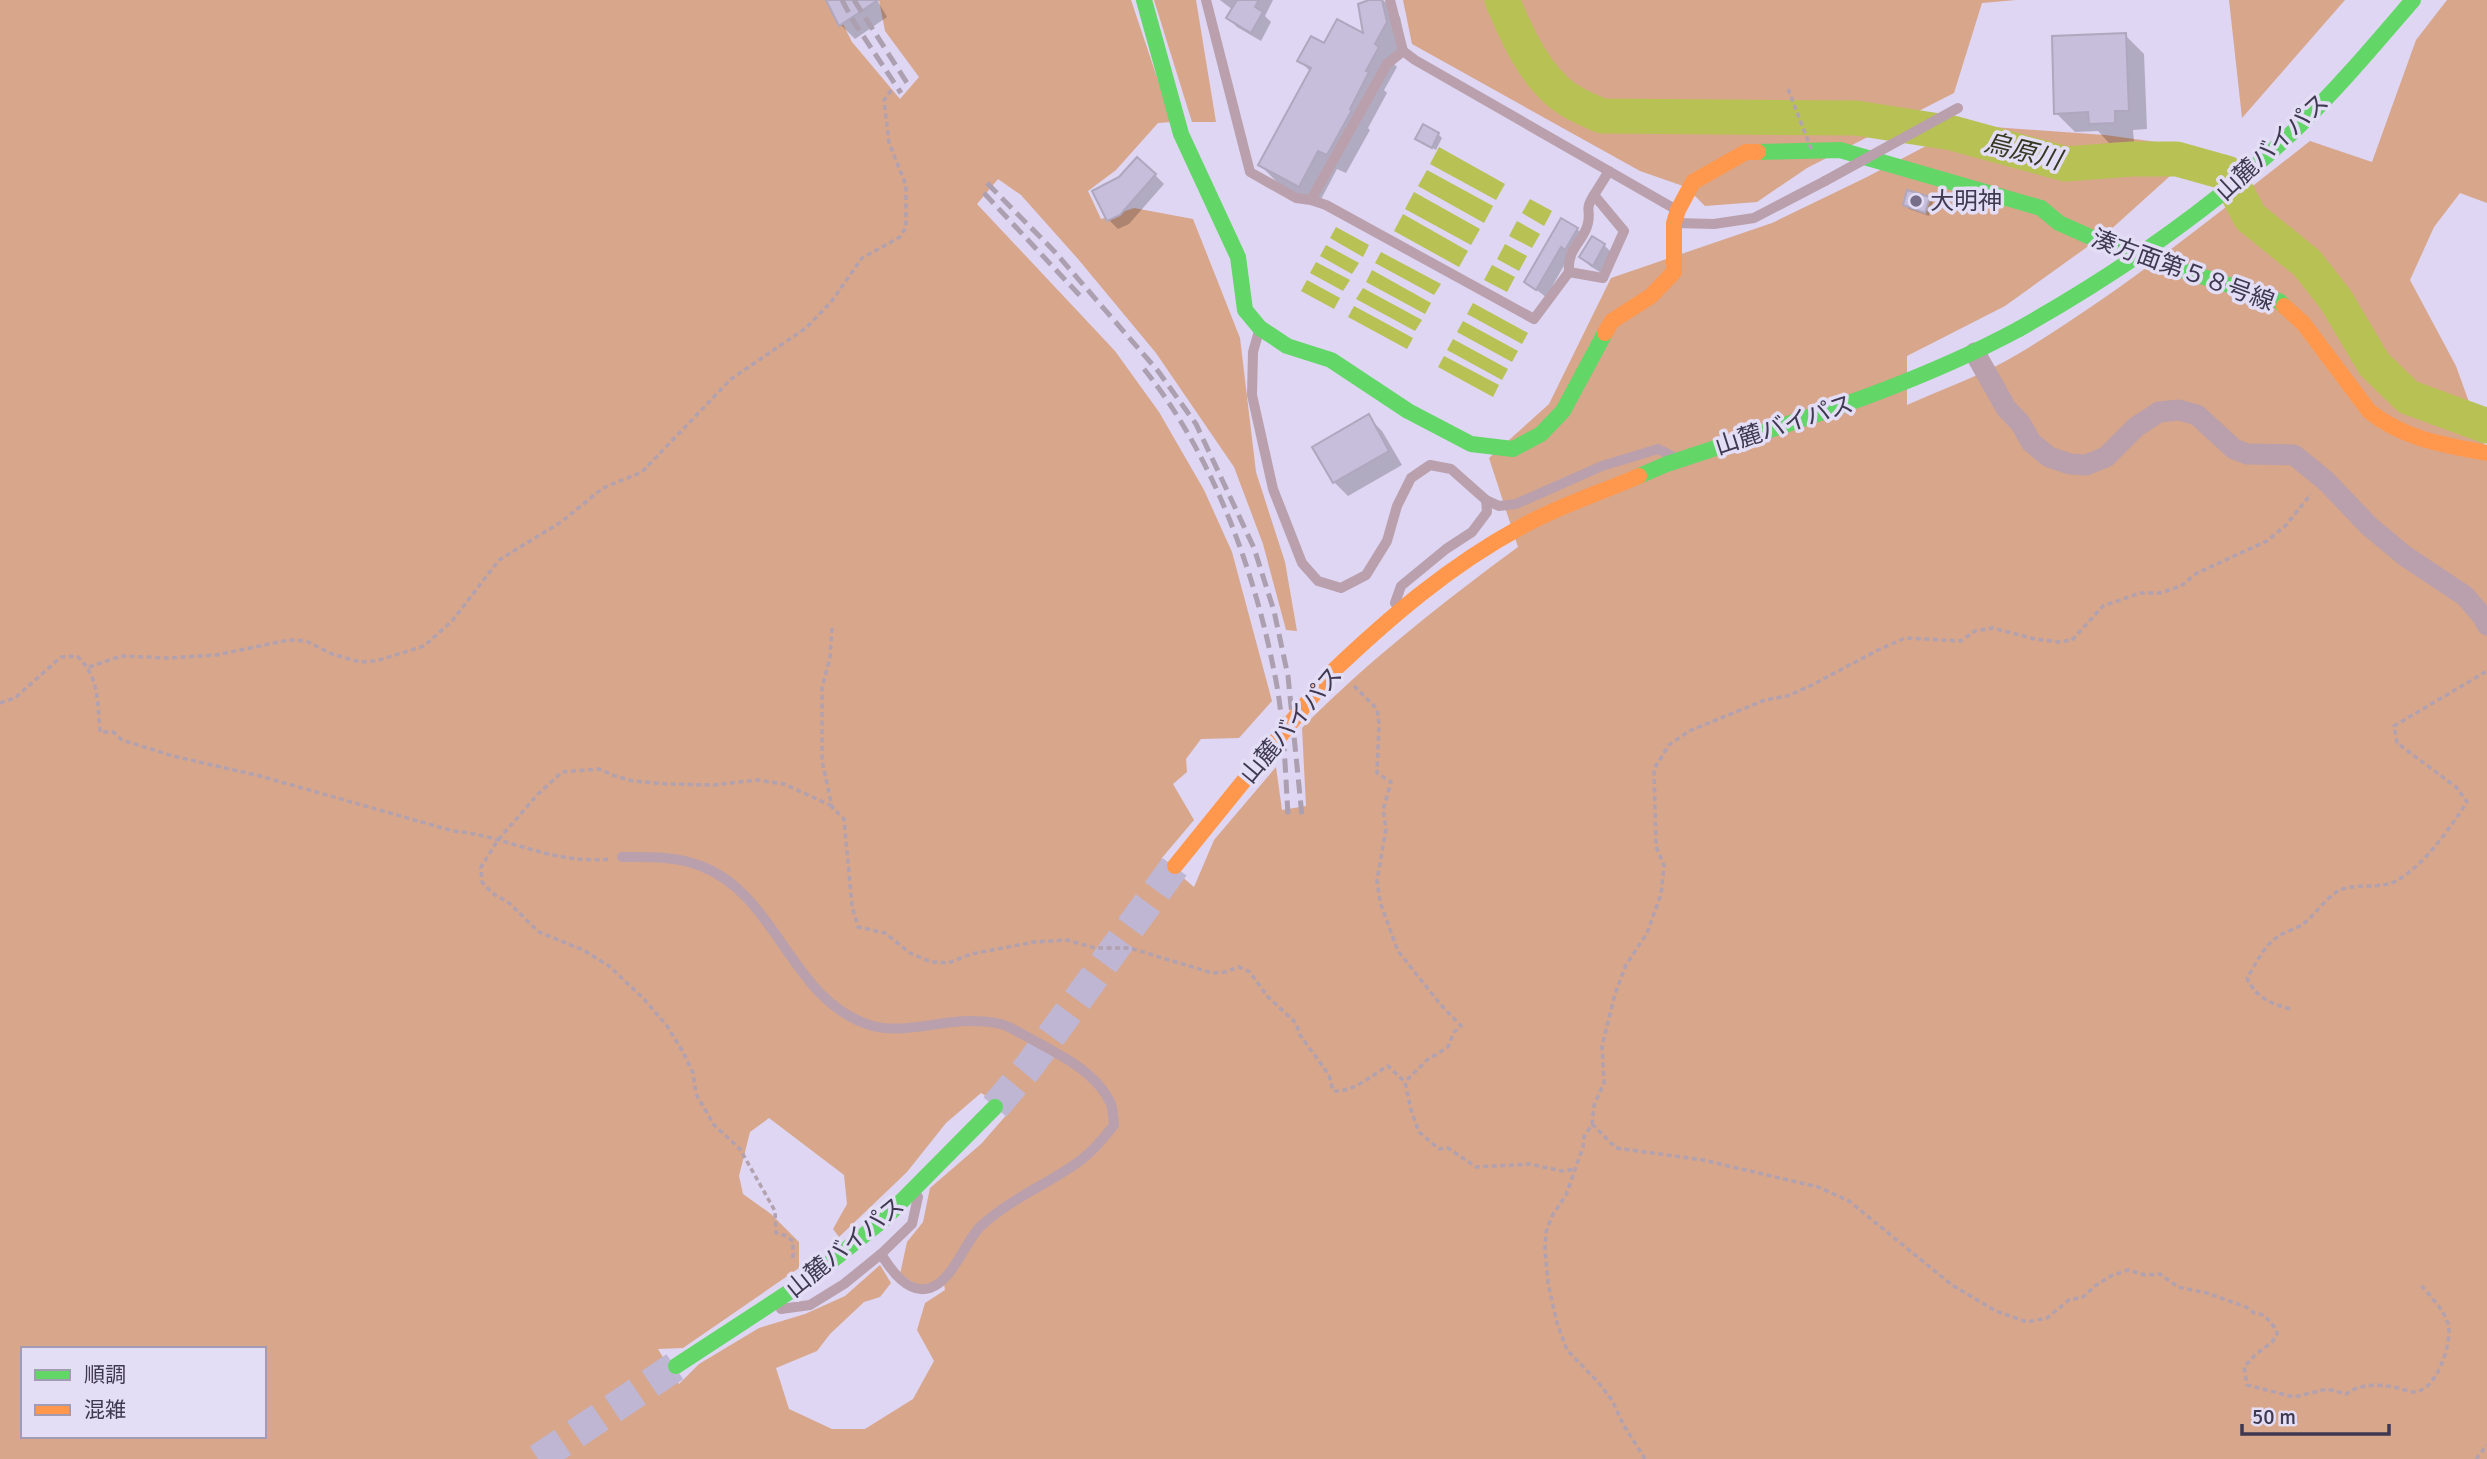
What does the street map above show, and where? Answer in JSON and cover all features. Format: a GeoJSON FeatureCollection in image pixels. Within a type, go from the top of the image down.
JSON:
{"type":"FeatureCollection","features":[{"type":"Feature","properties":{"kind":"street"},"geometry":{"type":"LineString","coordinates":[[1144,0],[1181,134],[1238,257],[1245,310],[1260,328],[1287,346],[1331,360],[1409,411],[1471,444],[1513,449],[1541,434],[1563,411],[1612,321],[1651,296],[1674,272],[1676,217],[1693,182],[1746,152],[1812,151]]}},
{"type":"Feature","properties":{"kind":"street","name":"山麓バイパス"},"geometry":{"type":"LineString","coordinates":[[1175,866],[1331,673],[1389,618],[1444,575],[1522,526],[1680,460],[1891,389],[1975,353],[2126,267],[2207,207],[2284,140],[2355,67],[2413,0]]}},
{"type":"Feature","properties":{"kind":"street","name":"湊方面第５８号線"},"geometry":{"type":"LineString","coordinates":[[1812,151],[1840,150],[2041,208],[2059,223],[2122,251],[2279,300],[2303,323],[2380,422],[2433,442],[2487,453]]}},
{"type":"Feature","properties":{"kind":"street"},"geometry":{"type":"LineString","coordinates":[[1975,353],[2006,408],[2021,424],[2031,442],[2049,457],[2070,464],[2086,465],[2106,457],[2136,427],[2159,412],[2179,410],[2197,415],[2234,449],[2247,454],[2294,455],[2326,481],[2369,526],[2405,556],[2465,596],[2487,625]]}},
{"type":"Feature","properties":{"kind":"street","name":"山麓バイパス"},"geometry":{"type":"LineString","coordinates":[[676,1366],[764,1311],[883,1220],[995,1107]]}},
{"type":"Feature","properties":{"kind":"lane"},"geometry":{"type":"LineString","coordinates":[[1206,0],[1207,13],[1250,172],[1296,198],[1326,205],[1534,319],[1569,272],[1568,259],[1588,223],[1587,207],[1609,171]]}},
{"type":"Feature","properties":{"kind":"lane"},"geometry":{"type":"LineString","coordinates":[[1390,0],[1403,51],[1609,171],[1676,217],[1714,224],[1754,218],[1958,108]]}},
{"type":"Feature","properties":{"kind":"lane"},"geometry":{"type":"LineString","coordinates":[[1311,200],[1387,64],[1403,51]]}},
{"type":"Feature","properties":{"kind":"lane"},"geometry":{"type":"LineString","coordinates":[[1569,272],[1603,278],[1624,231],[1594,195]]}},
{"type":"Feature","properties":{"kind":"lane"},"geometry":{"type":"LineString","coordinates":[[1260,328],[1254,352],[1252,395],[1273,489],[1302,563],[1318,582],[1341,589],[1366,575],[1387,541],[1397,506],[1410,478],[1430,465],[1451,469],[1486,500],[1499,506],[1516,504],[1602,466],[1658,449],[1680,460]]}},
{"type":"Feature","properties":{"kind":"lane"},"geometry":{"type":"LineString","coordinates":[[1389,618],[1401,586],[1446,549],[1472,532],[1487,512],[1486,500]]}},
{"type":"Feature","properties":{"kind":"lane"},"geometry":{"type":"LineString","coordinates":[[622,857],[658,857],[687,861],[705,867],[730,884],[778,935],[810,985],[840,1012],[875,1027],[922,1028],[967,1021],[1002,1024],[1063,1056],[1095,1082],[1111,1105],[1114,1125],[1100,1143],[1081,1160],[1009,1203],[980,1227],[956,1264],[939,1283],[931,1288],[919,1289],[910,1286],[893,1273],[881,1254]]}},
{"type":"Feature","properties":{"kind":"lane"},"geometry":{"type":"LineString","coordinates":[[764,1311],[810,1305],[844,1284],[912,1224],[921,1184]]}},
{"type":"Feature","properties":{"kind":"path"},"geometry":{"type":"LineString","coordinates":[[89,667],[121,656],[216,656],[289,640],[306,641],[332,654],[360,663],[424,646],[452,621],[499,560],[561,522],[603,488],[642,472],[732,379],[806,328],[831,302],[862,258],[900,237],[906,228],[906,185],[889,143],[884,100],[893,88]]}},
{"type":"Feature","properties":{"kind":"path"},"geometry":{"type":"LineString","coordinates":[[1788,89],[1812,151]]}},
{"type":"Feature","properties":{"kind":"path"},"geometry":{"type":"LineString","coordinates":[[1645,1459],[1623,1424],[1612,1400],[1567,1350],[1557,1323],[1548,1283],[1545,1248],[1546,1232],[1552,1216],[1566,1195],[1584,1137],[1592,1124],[1594,1105],[1604,1083],[1602,1046],[1615,994],[1626,965],[1647,933],[1661,894],[1664,866],[1656,846],[1654,769],[1669,746],[1689,731],[1765,700],[1787,696],[1808,687],[1905,638],[1961,641],[1975,631],[1993,628],[2047,641],[2072,640],[2103,607],[2140,593],[2161,593],[2181,586],[2197,573],[2267,541],[2286,525],[2312,493],[2326,481]]}},
{"type":"Feature","properties":{"kind":"path"},"geometry":{"type":"LineString","coordinates":[[832,628],[830,657],[822,688],[821,733],[822,761],[832,807]]}},
{"type":"Feature","properties":{"kind":"path"},"geometry":{"type":"LineString","coordinates":[[0,703],[15,698],[61,656],[77,656],[89,667],[96,685],[100,732],[113,732],[122,740],[173,756],[260,776],[453,831],[474,832],[533,851],[585,861],[622,857]]}},
{"type":"Feature","properties":{"kind":"path"},"geometry":{"type":"LineString","coordinates":[[2290,1009],[2269,1003],[2253,991],[2247,978],[2277,936],[2302,925],[2338,891],[2360,885],[2394,882],[2409,872],[2447,832],[2467,802],[2456,787],[2397,743],[2394,726],[2487,671]]}},
{"type":"Feature","properties":{"kind":"path"},"geometry":{"type":"LineString","coordinates":[[1347,680],[1377,709],[1377,773],[1391,782],[1383,810],[1385,828],[1377,880],[1380,902],[1398,951],[1461,1026],[1454,1032],[1448,1047],[1427,1060],[1405,1082]]}},
{"type":"Feature","properties":{"kind":"path"},"geometry":{"type":"LineString","coordinates":[[793,1258],[793,1241],[776,1233],[775,1211],[740,1149],[714,1125],[696,1094],[693,1073],[667,1026],[644,999],[609,966],[583,950],[539,932],[482,882],[481,867],[498,840],[538,794],[562,772],[599,769],[633,781],[667,784],[736,784],[757,780],[784,784],[832,807],[844,819],[852,906],[858,927],[885,933],[910,953],[931,962],[948,962],[994,949],[1034,942],[1068,940],[1095,948],[1130,948],[1212,973],[1239,967],[1250,972],[1267,996],[1296,1023],[1300,1034],[1329,1075],[1333,1091],[1360,1085],[1388,1066],[1405,1082],[1410,1110],[1419,1132],[1439,1149],[1448,1148],[1476,1167],[1530,1164],[1562,1171],[1575,1169]]}},
{"type":"Feature","properties":{"kind":"path"},"geometry":{"type":"LineString","coordinates":[[1592,1124],[1616,1148],[1703,1160],[1818,1186],[1849,1202],[1952,1284],[1996,1311],[2027,1322],[2047,1318],[2070,1300],[2083,1297],[2111,1276],[2128,1269],[2146,1275],[2160,1273],[2178,1287],[2207,1293],[2264,1315],[2277,1334],[2272,1342],[2244,1367],[2246,1384],[2294,1397],[2327,1389],[2346,1394],[2356,1387],[2384,1385],[2414,1392],[2425,1389],[2435,1377],[2445,1354],[2449,1328],[2440,1307],[2420,1283]]}},
{"type":"Feature","properties":{"kind":"path"},"geometry":{"type":"LineString","coordinates":[[2476,1459],[2487,1445]]}},
{"type":"Feature","properties":{"kind":"shaded area"},"geometry":{"type":"Polygon","coordinates":[[[0,0],[831,0],[852,42],[900,99],[919,77],[885,31],[879,0],[1131,0],[1172,122],[1158,123],[1116,170],[1088,191],[1101,219],[1134,208],[1193,219],[1240,338],[1256,472],[1285,562],[1297,631],[1286,630],[1263,544],[1234,467],[1156,353],[1021,195],[998,179],[977,204],[1115,351],[1159,412],[1204,490],[1232,552],[1272,701],[1239,738],[1201,739],[1186,759],[1187,772],[1173,784],[1194,820],[1161,859],[1194,887],[1214,840],[1276,767],[1282,810],[1306,806],[1302,728],[1406,633],[1518,547],[1489,458],[1549,404],[1611,278],[1772,223],[1966,125],[2105,135],[2201,148],[2108,232],[2005,306],[1907,356],[1907,405],[1992,368],[2056,330],[2167,252],[2310,141],[2372,162],[2416,40],[2447,0],[2487,0],[2487,203],[2460,193],[2434,227],[2410,280],[2456,366],[2487,452],[2487,1459],[0,1459],[0,0]],[[981,1093],[946,1123],[907,1172],[839,1237],[833,1229],[847,1204],[844,1175],[769,1118],[750,1132],[739,1176],[743,1194],[771,1214],[799,1242],[799,1268],[683,1348],[658,1349],[679,1384],[699,1364],[759,1328],[805,1314],[845,1296],[880,1265],[891,1283],[880,1297],[864,1302],[830,1334],[817,1351],[776,1368],[789,1409],[832,1429],[865,1429],[913,1399],[934,1361],[917,1330],[925,1303],[945,1290],[943,1278],[922,1288],[900,1274],[907,1242],[923,1222],[930,1188],[981,1144],[1010,1111],[981,1093]]]}},
{"type":"Feature","properties":{"kind":"shaded area"},"geometry":{"type":"Polygon","coordinates":[[[1154,0],[1196,0],[1216,122],[1192,122],[1154,0]]]}},
{"type":"Feature","properties":{"kind":"shaded area"},"geometry":{"type":"Polygon","coordinates":[[[1403,0],[2016,0],[1982,3],[1954,93],[1807,168],[1757,202],[1705,206],[1686,187],[1640,171],[1412,44],[1403,0]]]}},
{"type":"Feature","properties":{"kind":"shaded area"},"geometry":{"type":"Polygon","coordinates":[[[2229,0],[2345,0],[2242,118],[2229,0]]]}},
{"type":"Feature","properties":{"kind":"shaded area"},"geometry":{"type":"Polygon","coordinates":[[[1439,147],[1505,184],[1496,200],[1430,164],[1439,147]]]}},
{"type":"Feature","properties":{"kind":"shaded area"},"geometry":{"type":"Polygon","coordinates":[[[1427,170],[1493,206],[1484,223],[1418,186],[1427,170]]]}},
{"type":"Feature","properties":{"kind":"shaded area"},"geometry":{"type":"Polygon","coordinates":[[[1414,192],[1480,229],[1471,245],[1405,209],[1414,192]]]}},
{"type":"Feature","properties":{"kind":"shaded area"},"geometry":{"type":"Polygon","coordinates":[[[1530,199],[1552,211],[1544,226],[1522,213],[1530,199]]]}},
{"type":"Feature","properties":{"kind":"shaded area"},"geometry":{"type":"Polygon","coordinates":[[[1403,214],[1468,251],[1459,267],[1394,231],[1403,214]]]}},
{"type":"Feature","properties":{"kind":"shaded area"},"geometry":{"type":"Polygon","coordinates":[[[1517,221],[1540,234],[1532,248],[1509,236],[1517,221]]]}},
{"type":"Feature","properties":{"kind":"shaded area"},"geometry":{"type":"Polygon","coordinates":[[[1336,227],[1369,245],[1363,257],[1330,238],[1336,227]]]}},
{"type":"Feature","properties":{"kind":"shaded area"},"geometry":{"type":"Polygon","coordinates":[[[1505,244],[1527,256],[1519,271],[1497,259],[1505,244]]]}},
{"type":"Feature","properties":{"kind":"shaded area"},"geometry":{"type":"Polygon","coordinates":[[[1326,245],[1359,263],[1352,274],[1320,256],[1326,245]]]}},
{"type":"Feature","properties":{"kind":"shaded area"},"geometry":{"type":"Polygon","coordinates":[[[1381,252],[1441,284],[1434,295],[1375,263],[1381,252]]]}},
{"type":"Feature","properties":{"kind":"shaded area"},"geometry":{"type":"Polygon","coordinates":[[[1316,262],[1350,280],[1343,291],[1310,273],[1316,262]]]}},
{"type":"Feature","properties":{"kind":"shaded area"},"geometry":{"type":"Polygon","coordinates":[[[1492,265],[1515,277],[1507,292],[1484,280],[1492,265]]]}},
{"type":"Feature","properties":{"kind":"shaded area"},"geometry":{"type":"Polygon","coordinates":[[[1372,270],[1431,303],[1425,314],[1366,282],[1372,270]]]}},
{"type":"Feature","properties":{"kind":"shaded area"},"geometry":{"type":"Polygon","coordinates":[[[1307,280],[1340,298],[1334,309],[1301,291],[1307,280]]]}},
{"type":"Feature","properties":{"kind":"shaded area"},"geometry":{"type":"Polygon","coordinates":[[[1363,288],[1422,320],[1415,331],[1356,299],[1363,288]]]}},
{"type":"Feature","properties":{"kind":"shaded area"},"geometry":{"type":"Polygon","coordinates":[[[1473,303],[1528,333],[1522,344],[1467,314],[1473,303]]]}},
{"type":"Feature","properties":{"kind":"shaded area"},"geometry":{"type":"Polygon","coordinates":[[[1354,306],[1413,338],[1407,349],[1348,317],[1354,306]]]}},
{"type":"Feature","properties":{"kind":"shaded area"},"geometry":{"type":"Polygon","coordinates":[[[1463,321],[1518,351],[1512,362],[1457,332],[1463,321]]]}},
{"type":"Feature","properties":{"kind":"shaded area"},"geometry":{"type":"Polygon","coordinates":[[[1453,339],[1508,369],[1502,380],[1447,350],[1453,339]]]}},
{"type":"Feature","properties":{"kind":"shaded area"},"geometry":{"type":"Polygon","coordinates":[[[1444,356],[1499,385],[1493,397],[1438,367],[1444,356]]]}},
{"type":"Feature","properties":{"kind":"building"},"geometry":{"type":"Polygon","coordinates":[[[826,0],[878,0],[839,26],[826,0]]]}},
{"type":"Feature","properties":{"kind":"building"},"geometry":{"type":"Polygon","coordinates":[[[1237,0],[1259,0],[1255,7],[1263,12],[1251,33],[1226,18],[1237,0]]]}},
{"type":"Feature","properties":{"kind":"building"},"geometry":{"type":"Polygon","coordinates":[[[1369,0],[1382,0],[1387,22],[1375,44],[1379,47],[1366,71],[1369,72],[1350,109],[1352,110],[1327,155],[1318,151],[1299,187],[1258,165],[1311,68],[1297,61],[1311,36],[1324,43],[1337,19],[1363,33],[1358,4],[1369,0]]]}},
{"type":"Feature","properties":{"kind":"building"},"geometry":{"type":"Polygon","coordinates":[[[2126,33],[2129,111],[2115,111],[2115,123],[2089,124],[2088,112],[2054,114],[2052,36],[2126,33]]]}},
{"type":"Feature","properties":{"kind":"building"},"geometry":{"type":"Polygon","coordinates":[[[1423,124],[1439,133],[1432,148],[1415,139],[1423,124]]]}},
{"type":"Feature","properties":{"kind":"building"},"geometry":{"type":"Polygon","coordinates":[[[1137,157],[1156,174],[1120,215],[1107,221],[1092,191],[1119,177],[1137,157]]]}},
{"type":"Feature","properties":{"kind":"building","name":"大明神"},"geometry":{"type":"Polygon","coordinates":[[[1907,190],[1930,197],[1925,213],[1903,205],[1907,190]]]}},
{"type":"Feature","properties":{"kind":"building"},"geometry":{"type":"Polygon","coordinates":[[[1561,218],[1578,228],[1565,250],[1561,247],[1536,290],[1524,282],[1561,218]]]}},
{"type":"Feature","properties":{"kind":"building"},"geometry":{"type":"Polygon","coordinates":[[[1592,236],[1605,244],[1593,266],[1579,257],[1592,236]]]}},
{"type":"Feature","properties":{"kind":"building"},"geometry":{"type":"Polygon","coordinates":[[[1369,414],[1389,451],[1333,483],[1312,447],[1369,414]]]}},
{"type":"Feature","properties":{"kind":"waterway","name":"烏原川"},"geometry":{"type":"LineString","coordinates":[[1502,0],[1524,47],[1546,80],[1566,98],[1602,116],[1856,118],[1952,133],[2066,164],[2177,159],[2227,173],[2250,217],[2307,263],[2336,300],[2374,364],[2408,397],[2487,426]]}},
{"type":"Feature","properties":{"kind":"tunnel"},"geometry":{"type":"LineString","coordinates":[[995,1107],[1027,1069],[1175,866]]}},
{"type":"Feature","properties":{"kind":"tunnel"},"geometry":{"type":"LineString","coordinates":[[538,1459],[676,1366]]}},
{"type":"Feature","properties":{"kind":"railway"},"geometry":{"type":"LineString","coordinates":[[842,0],[901,93]]}},
{"type":"Feature","properties":{"kind":"railway"},"geometry":{"type":"LineString","coordinates":[[854,0],[909,86]]}},
{"type":"Feature","properties":{"kind":"railway"},"geometry":{"type":"LineString","coordinates":[[987,183],[1054,251],[1158,371],[1196,424],[1254,548],[1274,611],[1288,676],[1302,816]]}},
{"type":"Feature","properties":{"kind":"railway"},"geometry":{"type":"LineString","coordinates":[[984,193],[1084,300]]}},
{"type":"Feature","properties":{"kind":"railway"},"geometry":{"type":"LineString","coordinates":[[1144,369],[1190,437],[1209,474],[1227,512],[1255,592],[1280,706],[1288,815]]}},
{"type":"Feature","properties":{"kind":"traffic: fast"},"geometry":{"type":"LineString","coordinates":[[1144,0],[1181,134],[1238,257],[1245,310],[1260,328],[1287,346],[1331,360],[1408,411],[1471,444],[1513,449],[1541,434],[1563,411],[1605,333]]}},
{"type":"Feature","properties":{"kind":"traffic: fast"},"geometry":{"type":"LineString","coordinates":[[2019,329],[2130,261],[2234,184],[2314,111],[2413,0]]}},
{"type":"Feature","properties":{"kind":"traffic: fast"},"geometry":{"type":"LineString","coordinates":[[1758,152],[1840,150],[2041,208],[2059,223],[2122,251],[2279,301],[2284,306]]}},
{"type":"Feature","properties":{"kind":"traffic: fast"},"geometry":{"type":"LineString","coordinates":[[1639,476],[1890,388],[2019,329]]}},
{"type":"Feature","properties":{"kind":"traffic: fast"},"geometry":{"type":"LineString","coordinates":[[676,1366],[809,1279],[883,1220],[995,1107]]}},
{"type":"Feature","properties":{"kind":"traffic: slow"},"geometry":{"type":"LineString","coordinates":[[1605,333],[1612,321],[1651,296],[1674,272],[1674,223],[1693,182],[1746,152],[1758,152]]}},
{"type":"Feature","properties":{"kind":"traffic: slow"},"geometry":{"type":"LineString","coordinates":[[2284,306],[2303,323],[2369,411],[2382,421],[2425,440],[2487,453]]}},
{"type":"Feature","properties":{"kind":"traffic: slow"},"geometry":{"type":"LineString","coordinates":[[1331,673],[1375,632],[1469,558],[1550,513],[1639,476]]}},
{"type":"Feature","properties":{"kind":"traffic: slow"},"geometry":{"type":"LineString","coordinates":[[1175,866],[1331,673]]}},
{"type":"Feature","properties":{"kind":"place","name":"大明神"},"geometry":{"type":"Point","coordinates":[1916,201]}}]}
